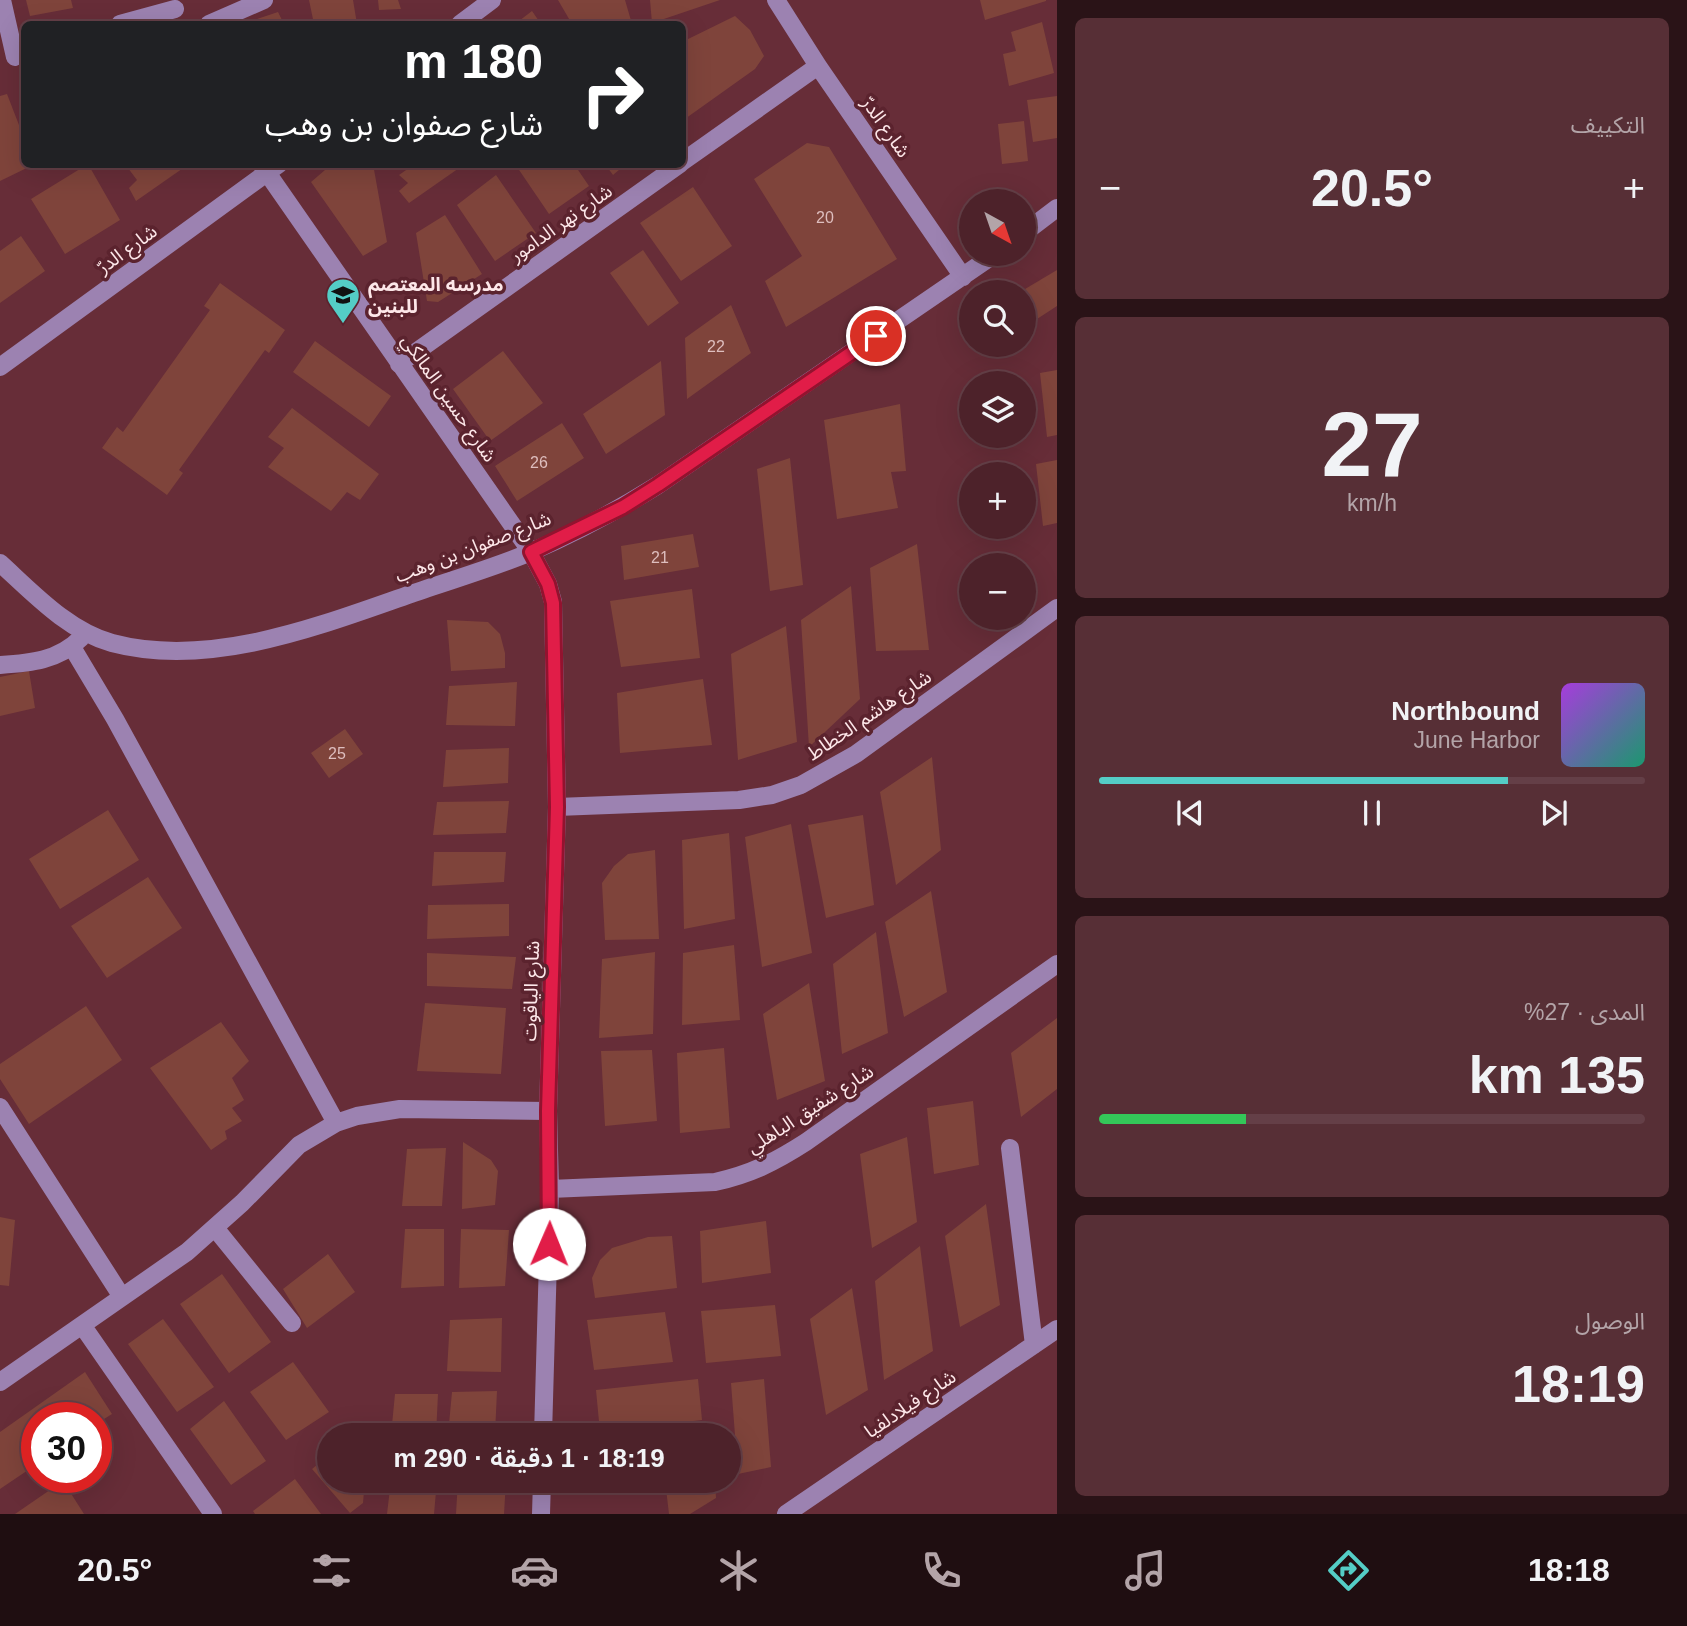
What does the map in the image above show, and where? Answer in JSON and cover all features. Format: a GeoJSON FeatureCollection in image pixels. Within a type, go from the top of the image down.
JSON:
{"type":"FeatureCollection","features":[{"type":"Feature","properties":{"kind":"street"},"geometry":{"type":"LineString","coordinates":[[2,0],[13,57]]}},
{"type":"Feature","properties":{"kind":"street"},"geometry":{"type":"LineString","coordinates":[[216,21],[264,0]]}},
{"type":"Feature","properties":{"kind":"street"},"geometry":{"type":"LineString","coordinates":[[464,21],[492,0]]}},
{"type":"Feature","properties":{"kind":"street","name":"شارع الدرّ"},"geometry":{"type":"LineString","coordinates":[[776,0],[818,66],[963,277]]}},
{"type":"Feature","properties":{"kind":"street"},"geometry":{"type":"LineString","coordinates":[[133,21],[176,11]]}},
{"type":"Feature","properties":{"kind":"street","name":"شارع نهر الدامور"},"geometry":{"type":"LineString","coordinates":[[686,159],[818,66]]}},
{"type":"Feature","properties":{"kind":"street","name":"شارع الدرّ"},"geometry":{"type":"LineString","coordinates":[[0,367],[269,168]]}},
{"type":"Feature","properties":{"kind":"street","name":"شارع حسين المالكي"},"geometry":{"type":"LineString","coordinates":[[269,168],[399,364],[531,552]]}},
{"type":"Feature","properties":{"kind":"street","name":"شارع نهر الدامور"},"geometry":{"type":"LineString","coordinates":[[399,364],[674,168]]}},
{"type":"Feature","properties":{"kind":"street"},"geometry":{"type":"LineString","coordinates":[[1036,224],[1057,208]]}},
{"type":"Feature","properties":{"kind":"street","name":"شارع صفوان بن وهب"},"geometry":{"type":"LineString","coordinates":[[0,563],[67,620],[86,633],[111,642],[148,649],[196,650],[256,641],[310,628],[531,552],[623,507],[978,266]]}},
{"type":"Feature","properties":{"kind":"street","name":"شارع الياقوت"},"geometry":{"type":"LineString","coordinates":[[531,552],[548,584],[553,603],[557,807],[548,1111],[550,1189],[543,1423]]}},
{"type":"Feature","properties":{"kind":"street","name":"شارع هاشم الخطاط"},"geometry":{"type":"LineString","coordinates":[[557,807],[739,800],[772,795],[801,785],[856,754],[1057,608]]}},
{"type":"Feature","properties":{"kind":"street"},"geometry":{"type":"LineString","coordinates":[[0,665],[36,663],[72,647],[86,633]]}},
{"type":"Feature","properties":{"kind":"street"},"geometry":{"type":"LineString","coordinates":[[72,647],[111,711],[336,1123]]}},
{"type":"Feature","properties":{"kind":"street","name":"شارع شفيق الباهلي"},"geometry":{"type":"LineString","coordinates":[[550,1189],[715,1182],[764,1168],[806,1142],[1057,964]]}},
{"type":"Feature","properties":{"kind":"street"},"geometry":{"type":"LineString","coordinates":[[0,1107],[122,1297]]}},
{"type":"Feature","properties":{"kind":"street"},"geometry":{"type":"LineString","coordinates":[[0,1382],[156,1275],[215,1228],[299,1145],[336,1123],[368,1113],[400,1109],[548,1111]]}},
{"type":"Feature","properties":{"kind":"street"},"geometry":{"type":"LineString","coordinates":[[1010,1148],[1034,1345]]}},
{"type":"Feature","properties":{"kind":"street"},"geometry":{"type":"LineString","coordinates":[[215,1228],[292,1323]]}},
{"type":"Feature","properties":{"kind":"street"},"geometry":{"type":"LineString","coordinates":[[82,1325],[213,1514]]}},
{"type":"Feature","properties":{"kind":"street","name":"شارع فيلادلفيا"},"geometry":{"type":"LineString","coordinates":[[786,1514],[1057,1329]]}},
{"type":"Feature","properties":{"kind":"street"},"geometry":{"type":"LineString","coordinates":[[541,1514],[542,1493]]}},
{"type":"Feature","properties":{"kind":"building"},"geometry":{"type":"Polygon","coordinates":[[[26,0],[71,0],[73,8],[30,16],[26,0]]]}},
{"type":"Feature","properties":{"kind":"building"},"geometry":{"type":"Polygon","coordinates":[[[309,0],[353,0],[356,21],[313,21],[309,0]]]}},
{"type":"Feature","properties":{"kind":"building"},"geometry":{"type":"Polygon","coordinates":[[[378,0],[398,0],[401,9],[379,10],[378,0]]]}},
{"type":"Feature","properties":{"kind":"building"},"geometry":{"type":"Polygon","coordinates":[[[558,0],[625,0],[631,21],[570,21],[558,0]]]}},
{"type":"Feature","properties":{"kind":"building"},"geometry":{"type":"Polygon","coordinates":[[[650,0],[720,0],[658,21],[652,21],[650,0]]]}},
{"type":"Feature","properties":{"kind":"building"},"geometry":{"type":"Polygon","coordinates":[[[980,0],[1046,0],[1046,1],[985,20],[980,0]]]}},
{"type":"Feature","properties":{"kind":"building"},"geometry":{"type":"Polygon","coordinates":[[[532,11],[539,21],[519,21],[532,11]]]}},
{"type":"Feature","properties":{"kind":"building"},"geometry":{"type":"Polygon","coordinates":[[[278,12],[282,21],[251,21],[278,12]]]}},
{"type":"Feature","properties":{"kind":"building"},"geometry":{"type":"Polygon","coordinates":[[[735,16],[750,30],[764,56],[755,69],[686,118],[686,40],[735,16]]]}},
{"type":"Feature","properties":{"kind":"building"},"geometry":{"type":"Polygon","coordinates":[[[1042,22],[1054,73],[1009,86],[1003,54],[1016,51],[1011,32],[1042,22]]]}},
{"type":"Feature","properties":{"kind":"building"},"geometry":{"type":"Polygon","coordinates":[[[7,94],[21,130],[21,168],[27,168],[0,181],[0,96],[7,94]]]}},
{"type":"Feature","properties":{"kind":"building"},"geometry":{"type":"Polygon","coordinates":[[[1057,96],[1057,138],[1033,142],[1027,100],[1057,96]]]}},
{"type":"Feature","properties":{"kind":"building"},"geometry":{"type":"Polygon","coordinates":[[[1024,121],[1028,161],[1002,164],[998,124],[1024,121]]]}},
{"type":"Feature","properties":{"kind":"building"},"geometry":{"type":"Polygon","coordinates":[[[807,143],[829,147],[897,259],[786,327],[765,281],[802,256],[754,179],[807,143]]]}},
{"type":"Feature","properties":{"kind":"building"},"geometry":{"type":"Polygon","coordinates":[[[81,168],[90,168],[120,220],[65,254],[31,199],[81,168]]]}},
{"type":"Feature","properties":{"kind":"building"},"geometry":{"type":"Polygon","coordinates":[[[128,168],[183,168],[136,201],[129,188],[137,180],[128,168]]]}},
{"type":"Feature","properties":{"kind":"building"},"geometry":{"type":"Polygon","coordinates":[[[327,168],[374,168],[387,242],[363,256],[311,182],[327,168]]]}},
{"type":"Feature","properties":{"kind":"building"},"geometry":{"type":"Polygon","coordinates":[[[409,168],[459,168],[409,203],[399,191],[408,183],[399,175],[409,168]]]}},
{"type":"Feature","properties":{"kind":"building"},"geometry":{"type":"Polygon","coordinates":[[[518,168],[577,168],[589,186],[549,214],[518,168]]]}},
{"type":"Feature","properties":{"kind":"building"},"geometry":{"type":"Polygon","coordinates":[[[608,168],[621,168],[613,175],[608,168]]]}},
{"type":"Feature","properties":{"kind":"building"},"geometry":{"type":"Polygon","coordinates":[[[496,175],[536,233],[495,261],[457,205],[496,175]]]}},
{"type":"Feature","properties":{"kind":"building"},"geometry":{"type":"Polygon","coordinates":[[[693,187],[732,246],[681,281],[640,223],[693,187]]]}},
{"type":"Feature","properties":{"kind":"building"},"geometry":{"type":"Polygon","coordinates":[[[445,215],[482,274],[438,302],[427,301],[416,233],[445,215]]]}},
{"type":"Feature","properties":{"kind":"building"},"geometry":{"type":"Polygon","coordinates":[[[21,236],[45,271],[0,303],[0,251],[21,236]]]}},
{"type":"Feature","properties":{"kind":"building"},"geometry":{"type":"Polygon","coordinates":[[[643,250],[679,303],[648,326],[610,273],[643,250]]]}},
{"type":"Feature","properties":{"kind":"building"},"geometry":{"type":"Polygon","coordinates":[[[1057,270],[1057,306],[1037,319],[1036,317],[1036,282],[1057,270]]]}},
{"type":"Feature","properties":{"kind":"building"},"geometry":{"type":"Polygon","coordinates":[[[220,283],[285,330],[269,353],[265,350],[179,470],[183,473],[167,495],[102,448],[117,427],[123,432],[210,310],[204,306],[220,283]]]}},
{"type":"Feature","properties":{"kind":"building"},"geometry":{"type":"Polygon","coordinates":[[[731,305],[751,353],[687,399],[685,338],[731,305]]]}},
{"type":"Feature","properties":{"kind":"building"},"geometry":{"type":"Polygon","coordinates":[[[315,341],[391,396],[369,427],[293,372],[315,341]]]}},
{"type":"Feature","properties":{"kind":"building"},"geometry":{"type":"Polygon","coordinates":[[[503,351],[543,403],[490,441],[453,389],[503,351]]]}},
{"type":"Feature","properties":{"kind":"building"},"geometry":{"type":"Polygon","coordinates":[[[661,361],[665,415],[606,454],[583,414],[661,361]]]}},
{"type":"Feature","properties":{"kind":"building"},"geometry":{"type":"Polygon","coordinates":[[[1057,370],[1057,435],[1047,437],[1040,373],[1057,370]]]}},
{"type":"Feature","properties":{"kind":"building"},"geometry":{"type":"Polygon","coordinates":[[[900,404],[906,471],[891,472],[898,508],[837,519],[824,420],[900,404]]]}},
{"type":"Feature","properties":{"kind":"building"},"geometry":{"type":"Polygon","coordinates":[[[292,408],[379,474],[360,500],[347,492],[331,511],[268,467],[284,448],[268,437],[292,408]]]}},
{"type":"Feature","properties":{"kind":"building"},"geometry":{"type":"Polygon","coordinates":[[[562,423],[584,458],[517,501],[495,466],[562,423]]]}},
{"type":"Feature","properties":{"kind":"building"},"geometry":{"type":"Polygon","coordinates":[[[790,458],[803,585],[770,591],[757,469],[790,458]]]}},
{"type":"Feature","properties":{"kind":"building"},"geometry":{"type":"Polygon","coordinates":[[[1057,460],[1057,523],[1043,526],[1036,464],[1057,460]]]}},
{"type":"Feature","properties":{"kind":"building"},"geometry":{"type":"Polygon","coordinates":[[[693,534],[699,567],[624,580],[621,546],[693,534]]]}},
{"type":"Feature","properties":{"kind":"building"},"geometry":{"type":"Polygon","coordinates":[[[917,544],[929,650],[876,651],[870,568],[917,544]]]}},
{"type":"Feature","properties":{"kind":"building"},"geometry":{"type":"Polygon","coordinates":[[[851,586],[860,699],[809,747],[801,620],[851,586]]]}},
{"type":"Feature","properties":{"kind":"building"},"geometry":{"type":"Polygon","coordinates":[[[692,589],[700,658],[621,667],[610,601],[692,589]]]}},
{"type":"Feature","properties":{"kind":"building"},"geometry":{"type":"Polygon","coordinates":[[[447,620],[488,622],[500,634],[505,653],[505,668],[451,671],[447,620]]]}},
{"type":"Feature","properties":{"kind":"building"},"geometry":{"type":"Polygon","coordinates":[[[786,626],[797,742],[738,760],[731,654],[786,626]]]}},
{"type":"Feature","properties":{"kind":"building"},"geometry":{"type":"Polygon","coordinates":[[[29,671],[35,708],[0,716],[0,677],[29,671]]]}},
{"type":"Feature","properties":{"kind":"building"},"geometry":{"type":"Polygon","coordinates":[[[703,679],[712,745],[620,753],[617,693],[703,679]]]}},
{"type":"Feature","properties":{"kind":"building"},"geometry":{"type":"Polygon","coordinates":[[[517,682],[515,726],[446,725],[449,686],[517,682]]]}},
{"type":"Feature","properties":{"kind":"building"},"geometry":{"type":"Polygon","coordinates":[[[345,729],[363,754],[329,778],[311,753],[345,729]]]}},
{"type":"Feature","properties":{"kind":"building"},"geometry":{"type":"Polygon","coordinates":[[[509,748],[508,783],[443,787],[446,750],[509,748]]]}},
{"type":"Feature","properties":{"kind":"building"},"geometry":{"type":"Polygon","coordinates":[[[932,757],[941,850],[896,885],[880,792],[932,757]]]}},
{"type":"Feature","properties":{"kind":"building"},"geometry":{"type":"Polygon","coordinates":[[[509,801],[506,833],[433,835],[437,802],[509,801]]]}},
{"type":"Feature","properties":{"kind":"building"},"geometry":{"type":"Polygon","coordinates":[[[108,810],[139,860],[60,909],[29,859],[108,810]]]}},
{"type":"Feature","properties":{"kind":"building"},"geometry":{"type":"Polygon","coordinates":[[[863,815],[874,905],[826,918],[808,825],[863,815]]]}},
{"type":"Feature","properties":{"kind":"building"},"geometry":{"type":"Polygon","coordinates":[[[791,824],[812,953],[762,967],[745,837],[791,824]]]}},
{"type":"Feature","properties":{"kind":"building"},"geometry":{"type":"Polygon","coordinates":[[[729,833],[735,919],[684,929],[682,840],[729,833]]]}},
{"type":"Feature","properties":{"kind":"building"},"geometry":{"type":"Polygon","coordinates":[[[655,850],[659,939],[605,940],[602,883],[614,866],[628,854],[655,850]]]}},
{"type":"Feature","properties":{"kind":"building"},"geometry":{"type":"Polygon","coordinates":[[[434,852],[506,852],[504,882],[432,886],[434,852]]]}},
{"type":"Feature","properties":{"kind":"building"},"geometry":{"type":"Polygon","coordinates":[[[148,877],[182,928],[107,978],[71,926],[148,877]]]}},
{"type":"Feature","properties":{"kind":"building"},"geometry":{"type":"Polygon","coordinates":[[[931,891],[947,992],[904,1017],[885,922],[931,891]]]}},
{"type":"Feature","properties":{"kind":"building"},"geometry":{"type":"Polygon","coordinates":[[[509,904],[509,936],[427,939],[428,905],[509,904]]]}},
{"type":"Feature","properties":{"kind":"building"},"geometry":{"type":"Polygon","coordinates":[[[876,932],[888,1033],[842,1054],[833,964],[876,932]]]}},
{"type":"Feature","properties":{"kind":"building"},"geometry":{"type":"Polygon","coordinates":[[[734,945],[740,1020],[682,1025],[683,953],[734,945]]]}},
{"type":"Feature","properties":{"kind":"building"},"geometry":{"type":"Polygon","coordinates":[[[655,952],[653,1034],[599,1038],[602,959],[655,952]]]}},
{"type":"Feature","properties":{"kind":"building"},"geometry":{"type":"Polygon","coordinates":[[[427,953],[516,957],[512,989],[427,986],[427,953]]]}},
{"type":"Feature","properties":{"kind":"building"},"geometry":{"type":"Polygon","coordinates":[[[809,983],[825,1081],[777,1100],[763,1014],[809,983]]]}},
{"type":"Feature","properties":{"kind":"building"},"geometry":{"type":"Polygon","coordinates":[[[425,1003],[506,1008],[501,1074],[417,1071],[425,1003]]]}},
{"type":"Feature","properties":{"kind":"building"},"geometry":{"type":"Polygon","coordinates":[[[86,1006],[122,1060],[29,1124],[0,1079],[0,1064],[86,1006]]]}},
{"type":"Feature","properties":{"kind":"building"},"geometry":{"type":"Polygon","coordinates":[[[1057,1018],[1057,1089],[1021,1117],[1011,1053],[1057,1018]]]}},
{"type":"Feature","properties":{"kind":"building"},"geometry":{"type":"Polygon","coordinates":[[[221,1022],[249,1061],[232,1078],[244,1100],[232,1108],[242,1121],[225,1131],[227,1139],[211,1150],[150,1068],[221,1022]]]}},
{"type":"Feature","properties":{"kind":"building"},"geometry":{"type":"Polygon","coordinates":[[[724,1048],[730,1128],[680,1133],[677,1053],[724,1048]]]}},
{"type":"Feature","properties":{"kind":"building"},"geometry":{"type":"Polygon","coordinates":[[[652,1050],[657,1121],[605,1126],[601,1051],[652,1050]]]}},
{"type":"Feature","properties":{"kind":"building"},"geometry":{"type":"Polygon","coordinates":[[[973,1101],[979,1165],[934,1174],[927,1108],[973,1101]]]}},
{"type":"Feature","properties":{"kind":"building"},"geometry":{"type":"Polygon","coordinates":[[[907,1137],[917,1222],[872,1248],[860,1154],[907,1137]]]}},
{"type":"Feature","properties":{"kind":"building"},"geometry":{"type":"Polygon","coordinates":[[[463,1142],[491,1160],[498,1171],[495,1205],[462,1209],[463,1142]]]}},
{"type":"Feature","properties":{"kind":"building"},"geometry":{"type":"Polygon","coordinates":[[[446,1148],[442,1206],[402,1206],[407,1149],[446,1148]]]}},
{"type":"Feature","properties":{"kind":"building"},"geometry":{"type":"Polygon","coordinates":[[[986,1204],[1000,1305],[960,1327],[945,1236],[986,1204]]]}},
{"type":"Feature","properties":{"kind":"building"},"geometry":{"type":"Polygon","coordinates":[[[0,1217],[15,1220],[9,1286],[0,1285],[0,1217]]]}},
{"type":"Feature","properties":{"kind":"building"},"geometry":{"type":"Polygon","coordinates":[[[766,1221],[771,1273],[702,1283],[700,1231],[766,1221]]]}},
{"type":"Feature","properties":{"kind":"building"},"geometry":{"type":"Polygon","coordinates":[[[405,1229],[444,1229],[444,1286],[401,1288],[405,1229]]]}},
{"type":"Feature","properties":{"kind":"building"},"geometry":{"type":"Polygon","coordinates":[[[461,1229],[509,1230],[505,1286],[459,1288],[461,1229]]]}},
{"type":"Feature","properties":{"kind":"building"},"geometry":{"type":"Polygon","coordinates":[[[672,1236],[677,1288],[595,1298],[592,1278],[600,1260],[612,1248],[648,1237],[672,1236]]]}},
{"type":"Feature","properties":{"kind":"building"},"geometry":{"type":"Polygon","coordinates":[[[920,1246],[933,1351],[884,1380],[875,1281],[920,1246]]]}},
{"type":"Feature","properties":{"kind":"building"},"geometry":{"type":"Polygon","coordinates":[[[328,1254],[355,1292],[307,1328],[283,1289],[328,1254]]]}},
{"type":"Feature","properties":{"kind":"building"},"geometry":{"type":"Polygon","coordinates":[[[222,1274],[271,1342],[229,1373],[180,1304],[222,1274]]]}},
{"type":"Feature","properties":{"kind":"building"},"geometry":{"type":"Polygon","coordinates":[[[852,1288],[868,1390],[826,1415],[810,1319],[852,1288]]]}},
{"type":"Feature","properties":{"kind":"building"},"geometry":{"type":"Polygon","coordinates":[[[775,1305],[781,1356],[706,1363],[701,1311],[775,1305]]]}},
{"type":"Feature","properties":{"kind":"building"},"geometry":{"type":"Polygon","coordinates":[[[665,1312],[673,1362],[594,1370],[587,1320],[665,1312]]]}},
{"type":"Feature","properties":{"kind":"building"},"geometry":{"type":"Polygon","coordinates":[[[502,1318],[501,1372],[447,1371],[450,1320],[502,1318]]]}},
{"type":"Feature","properties":{"kind":"building"},"geometry":{"type":"Polygon","coordinates":[[[163,1319],[214,1387],[177,1412],[128,1344],[163,1319]]]}},
{"type":"Feature","properties":{"kind":"building"},"geometry":{"type":"Polygon","coordinates":[[[293,1362],[329,1412],[286,1440],[250,1392],[293,1362]]]}},
{"type":"Feature","properties":{"kind":"building"},"geometry":{"type":"Polygon","coordinates":[[[85,1372],[104,1402],[42,1402],[85,1372]]]}},
{"type":"Feature","properties":{"kind":"building"},"geometry":{"type":"Polygon","coordinates":[[[698,1379],[702,1420],[676,1423],[599,1423],[596,1390],[698,1379]]]}},
{"type":"Feature","properties":{"kind":"building"},"geometry":{"type":"Polygon","coordinates":[[[764,1379],[771,1467],[741,1473],[741,1423],[734,1423],[731,1383],[764,1379]]]}},
{"type":"Feature","properties":{"kind":"building"},"geometry":{"type":"Polygon","coordinates":[[[497,1391],[496,1423],[449,1423],[452,1392],[497,1391]]]}},
{"type":"Feature","properties":{"kind":"building"},"geometry":{"type":"Polygon","coordinates":[[[395,1394],[438,1394],[437,1423],[392,1423],[395,1394]]]}},
{"type":"Feature","properties":{"kind":"building"},"geometry":{"type":"Polygon","coordinates":[[[224,1401],[266,1461],[231,1485],[190,1429],[224,1401]]]}},
{"type":"Feature","properties":{"kind":"building"},"geometry":{"type":"Polygon","coordinates":[[[21,1417],[21,1475],[0,1489],[0,1432],[21,1417]]]}},
{"type":"Feature","properties":{"kind":"building"},"geometry":{"type":"Polygon","coordinates":[[[295,1479],[321,1514],[255,1514],[253,1511],[295,1479]]]}},
{"type":"Feature","properties":{"kind":"building"},"geometry":{"type":"Polygon","coordinates":[[[46,1493],[71,1493],[84,1514],[15,1514],[46,1493]]]}},
{"type":"Feature","properties":{"kind":"building"},"geometry":{"type":"Polygon","coordinates":[[[333,1493],[364,1493],[363,1503],[350,1513],[333,1493]]]}},
{"type":"Feature","properties":{"kind":"building"},"geometry":{"type":"Polygon","coordinates":[[[389,1493],[436,1493],[434,1514],[387,1514],[389,1493]]]}},
{"type":"Feature","properties":{"kind":"building"},"geometry":{"type":"Polygon","coordinates":[[[457,1493],[505,1493],[504,1514],[456,1514],[457,1493]]]}},
{"type":"Feature","properties":{"kind":"building"},"geometry":{"type":"Polygon","coordinates":[[[667,1493],[716,1493],[716,1498],[690,1514],[669,1514],[667,1493]]]}},
{"type":"Feature","properties":{"kind":"place","name":"مدرسه المعتصم للبنين"},"geometry":{"type":"Point","coordinates":[343,325]}},
{"type":"Feature","properties":{"kind":"route"},"geometry":{"type":"LineString","coordinates":[[549,1244],[548,1111],[557,807],[553,603],[548,584],[531,552],[623,507],[876,336]]}}]}
